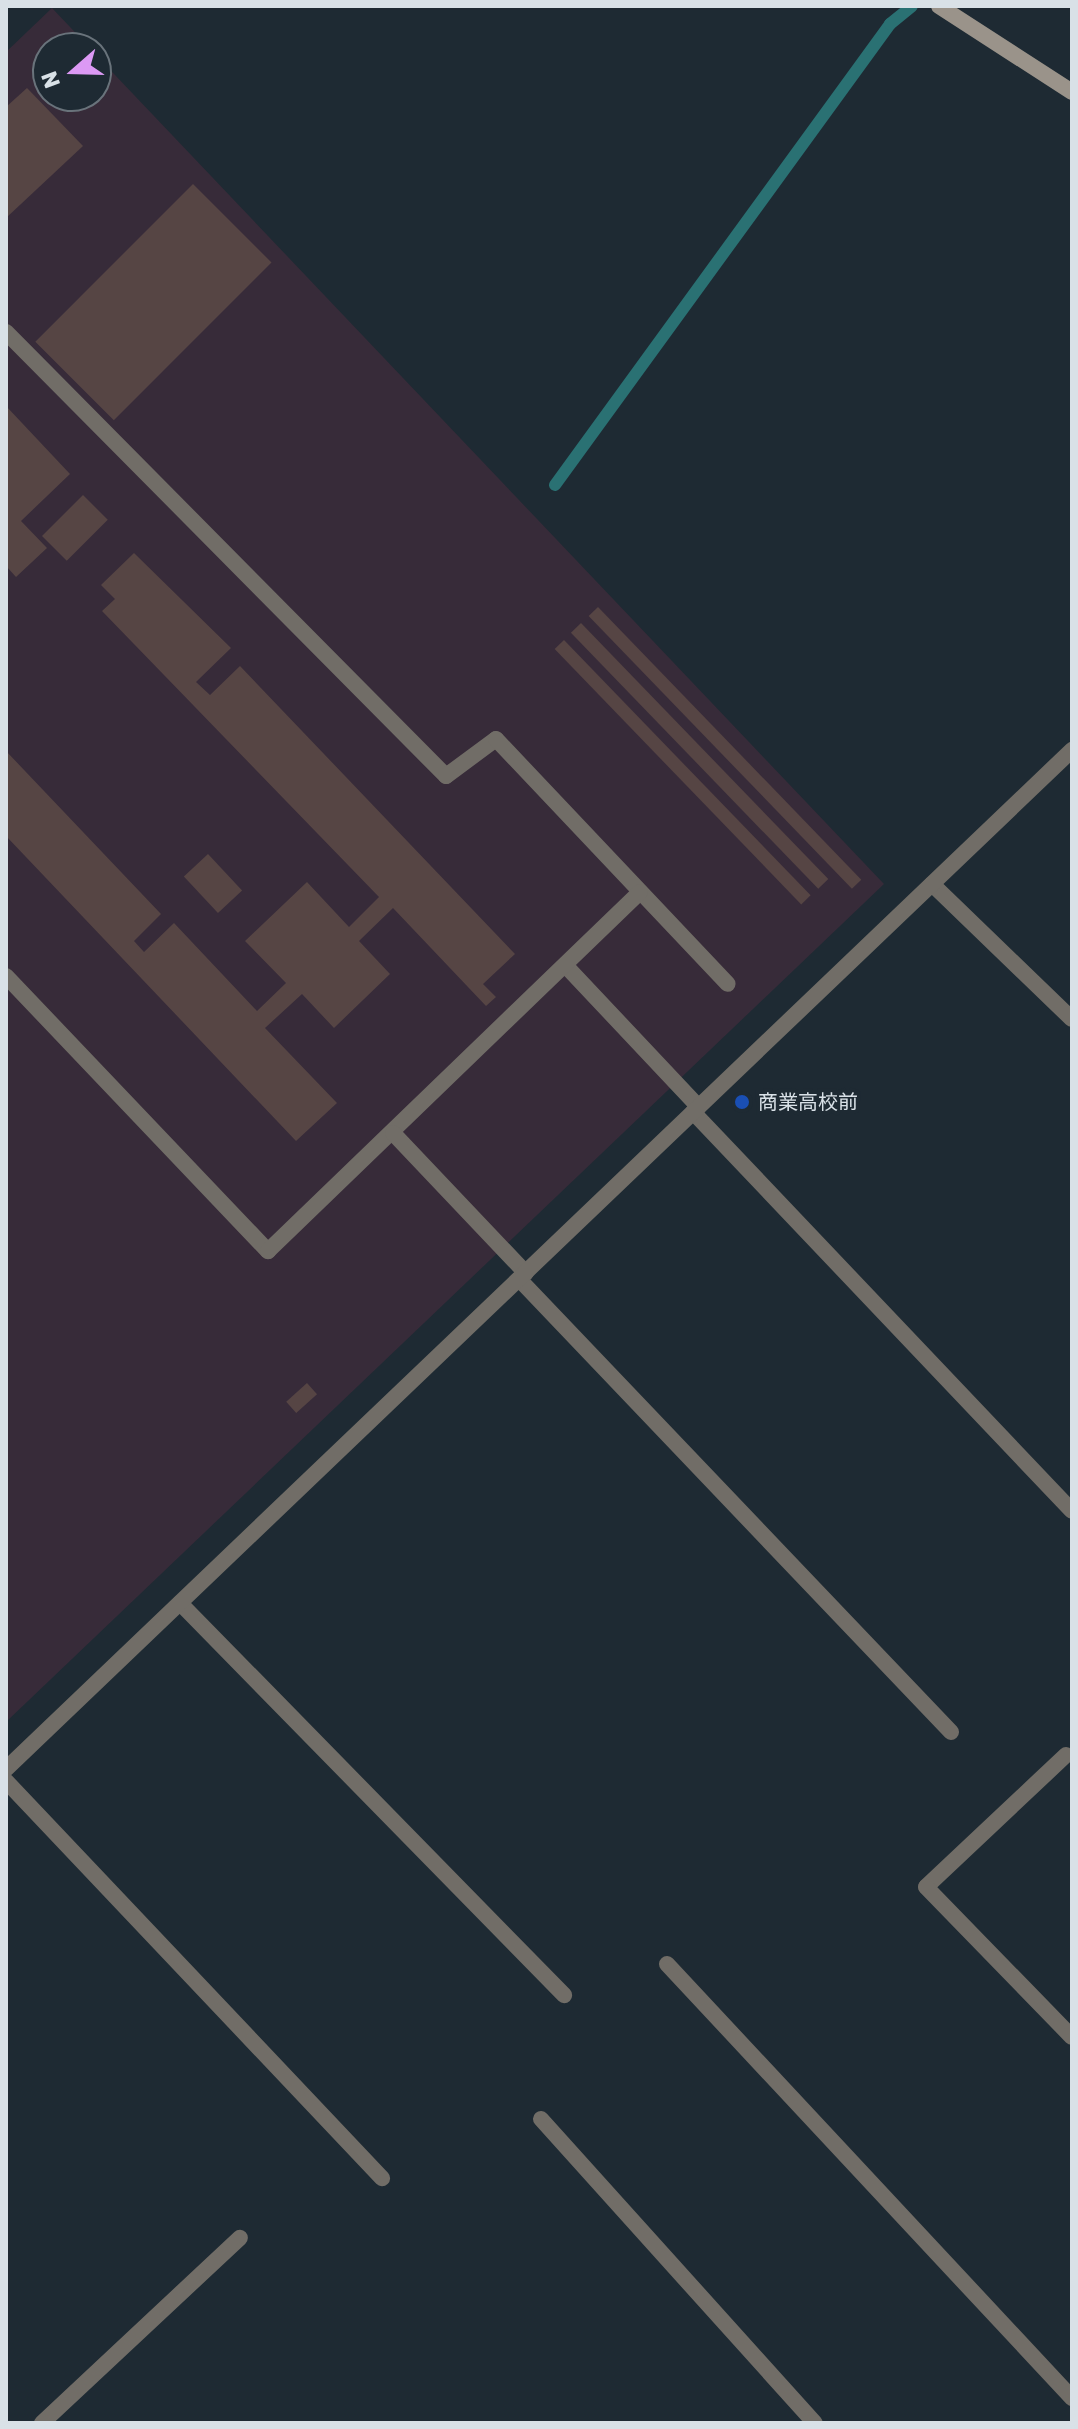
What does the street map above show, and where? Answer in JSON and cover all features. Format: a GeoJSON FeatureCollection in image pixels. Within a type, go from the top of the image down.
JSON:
{"type":"FeatureCollection","features":[{"type":"Feature","properties":{"kind":"main road"},"geometry":{"type":"LineString","coordinates":[[939,6],[1072,92]]}},
{"type":"Feature","properties":{"kind":"street"},"geometry":{"type":"LineString","coordinates":[[6,332],[446,776],[496,739],[728,984]]}},
{"type":"Feature","properties":{"kind":"street"},"geometry":{"type":"LineString","coordinates":[[6,1769],[1072,750]]}},
{"type":"Feature","properties":{"kind":"street"},"geometry":{"type":"LineString","coordinates":[[932,884],[1072,1019]]}},
{"type":"Feature","properties":{"kind":"street"},"geometry":{"type":"LineString","coordinates":[[6,976],[268,1251],[640,892]]}},
{"type":"Feature","properties":{"kind":"street"},"geometry":{"type":"LineString","coordinates":[[565,965],[696,1110],[1072,1511]]}},
{"type":"Feature","properties":{"kind":"street"},"geometry":{"type":"LineString","coordinates":[[393,1133],[522,1276],[951,1732]]}},
{"type":"Feature","properties":{"kind":"street"},"geometry":{"type":"LineString","coordinates":[[180,1603],[564,1995]]}},
{"type":"Feature","properties":{"kind":"street"},"geometry":{"type":"LineString","coordinates":[[1066,1755],[926,1887],[1072,2037]]}},
{"type":"Feature","properties":{"kind":"street"},"geometry":{"type":"LineString","coordinates":[[6,1781],[382,2178]]}},
{"type":"Feature","properties":{"kind":"street"},"geometry":{"type":"LineString","coordinates":[[667,1964],[1072,2398]]}},
{"type":"Feature","properties":{"kind":"street"},"geometry":{"type":"LineString","coordinates":[[541,2119],[815,2423]]}},
{"type":"Feature","properties":{"kind":"street"},"geometry":{"type":"LineString","coordinates":[[42,2423],[240,2238]]}},
{"type":"Feature","properties":{"kind":"shaded area"},"geometry":{"type":"Polygon","coordinates":[[[52,8],[75,32],[32,32],[32,112],[112,112],[112,72],[884,884],[6,1722],[6,52],[52,8]]]}},
{"type":"Feature","properties":{"kind":"building"},"geometry":{"type":"Polygon","coordinates":[[[27,88],[32,93],[32,112],[50,112],[83,146],[6,218],[6,107],[27,88]]]}},
{"type":"Feature","properties":{"kind":"building"},"geometry":{"type":"Polygon","coordinates":[[[193,184],[271,262],[114,420],[35,342],[193,184]]]}},
{"type":"Feature","properties":{"kind":"building"},"geometry":{"type":"Polygon","coordinates":[[[6,406],[70,474],[21,521],[47,548],[16,577],[6,566],[6,406]]]}},
{"type":"Feature","properties":{"kind":"building"},"geometry":{"type":"Polygon","coordinates":[[[83,495],[108,520],[67,561],[42,536],[83,495]]]}},
{"type":"Feature","properties":{"kind":"building"},"geometry":{"type":"Polygon","coordinates":[[[134,553],[231,648],[196,682],[210,695],[240,666],[515,954],[483,984],[496,997],[486,1006],[393,908],[359,941],[390,974],[334,1028],[302,994],[265,1028],[337,1103],[296,1141],[6,836],[6,751],[161,914],[134,941],[144,952],[174,923],[257,1011],[286,983],[245,941],[307,882],[349,927],[379,897],[102,611],[115,599],[101,585],[134,553]]]}},
{"type":"Feature","properties":{"kind":"building"},"geometry":{"type":"Polygon","coordinates":[[[598,607],[861,880],[852,889],[589,616],[598,607]]]}},
{"type":"Feature","properties":{"kind":"building"},"geometry":{"type":"Polygon","coordinates":[[[581,623],[828,879],[818,889],[571,633],[581,623]]]}},
{"type":"Feature","properties":{"kind":"building"},"geometry":{"type":"Polygon","coordinates":[[[564,640],[811,895],[801,904],[555,649],[564,640]]]}},
{"type":"Feature","properties":{"kind":"building"},"geometry":{"type":"Polygon","coordinates":[[[208,854],[242,891],[218,913],[184,877],[208,854]]]}},
{"type":"Feature","properties":{"kind":"building"},"geometry":{"type":"Polygon","coordinates":[[[307,1383],[317,1394],[296,1413],[286,1402],[307,1383]]]}},
{"type":"Feature","properties":{"kind":"waterway"},"geometry":{"type":"LineString","coordinates":[[555,485],[890,24],[912,6]]}},
{"type":"Feature","properties":{"kind":"place","name":"商業高校前"},"geometry":{"type":"Point","coordinates":[742,1102]}}]}
